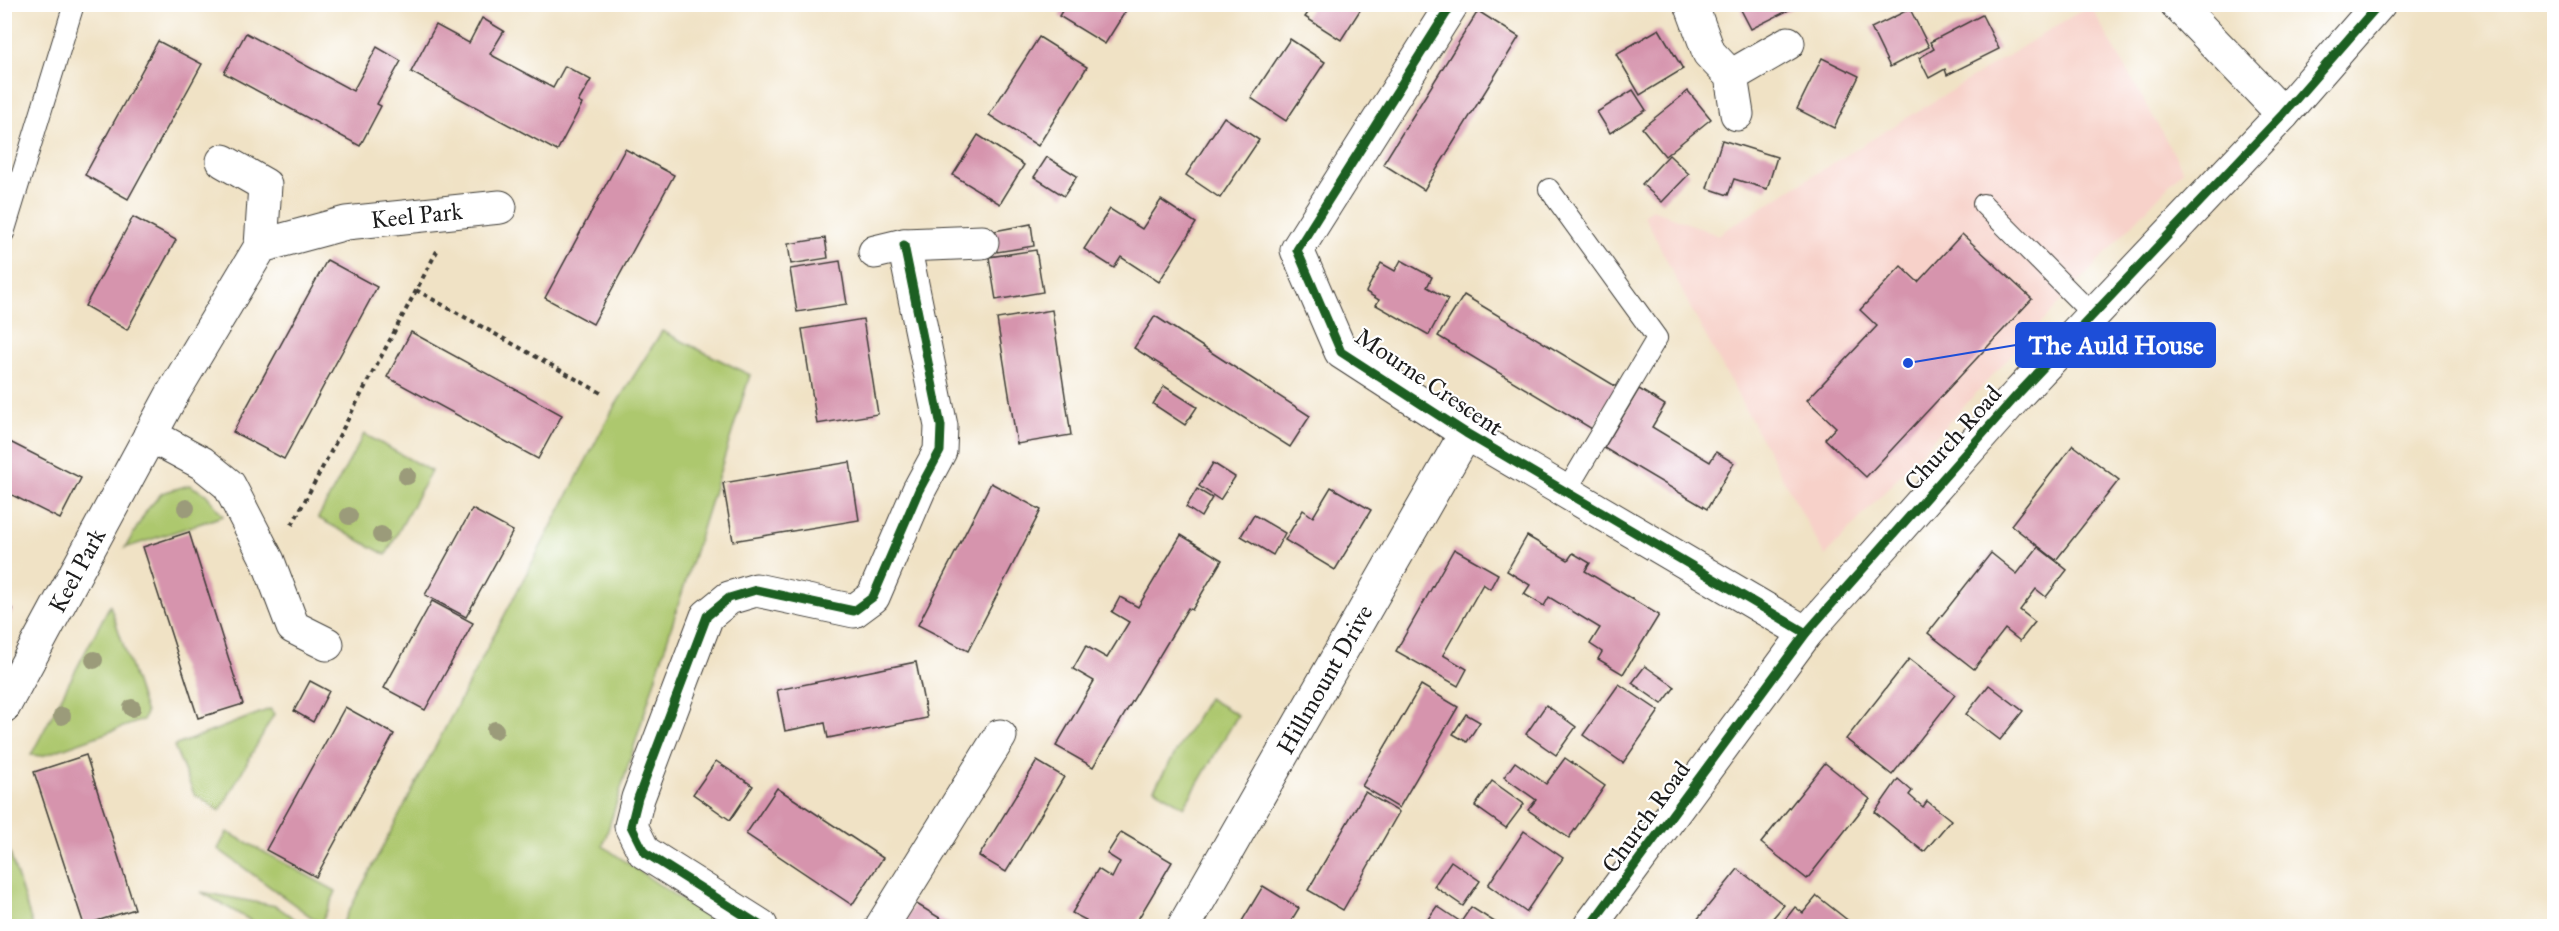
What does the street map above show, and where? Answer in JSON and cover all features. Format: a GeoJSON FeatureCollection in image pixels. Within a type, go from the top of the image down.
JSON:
{"type":"FeatureCollection","features":[{"type":"Feature","properties":{"kind":"street","name":"Mourne Crescent"},"geometry":{"type":"LineString","coordinates":[[1452,4],[1297,250],[1341,352],[1466,433],[1565,493],[1806,633]]}},
{"type":"Feature","properties":{"kind":"street"},"geometry":{"type":"LineString","coordinates":[[1690,4],[1709,53],[1731,76],[1737,114]]}},
{"type":"Feature","properties":{"kind":"street"},"geometry":{"type":"LineString","coordinates":[[2177,4],[2283,114]]}},
{"type":"Feature","properties":{"kind":"street","name":"Church Road"},"geometry":{"type":"LineString","coordinates":[[1590,927],[1806,633],[2018,394],[2283,114],[2379,4]]}},
{"type":"Feature","properties":{"kind":"street"},"geometry":{"type":"LineString","coordinates":[[1731,76],[1788,43]]}},
{"type":"Feature","properties":{"kind":"street","name":"Keel Park"},"geometry":{"type":"LineString","coordinates":[[4,706],[150,435],[261,246],[265,185],[223,161]]}},
{"type":"Feature","properties":{"kind":"street","name":"Keel Park"},"geometry":{"type":"LineString","coordinates":[[261,246],[346,223],[500,207]]}},
{"type":"Feature","properties":{"kind":"street"},"geometry":{"type":"LineString","coordinates":[[761,927],[644,852],[631,826],[638,798],[707,616],[729,598],[756,590],[854,610],[873,597],[919,490],[940,451],[941,426],[889,249],[982,242]]}},
{"type":"Feature","properties":{"kind":"street","name":"Hillmount Drive"},"geometry":{"type":"LineString","coordinates":[[1184,927],[1466,433]]}},
{"type":"Feature","properties":{"kind":"street"},"geometry":{"type":"LineString","coordinates":[[150,435],[202,463],[229,485],[268,561],[293,627],[327,644]]}},
{"type":"Feature","properties":{"kind":"street"},"geometry":{"type":"LineString","coordinates":[[882,927],[1000,736]]}},
{"type":"Feature","properties":{"kind":"lane"},"geometry":{"type":"LineString","coordinates":[[4,233],[74,4]]}},
{"type":"Feature","properties":{"kind":"lane"},"geometry":{"type":"LineString","coordinates":[[1549,189],[1657,338],[1565,493]]}},
{"type":"Feature","properties":{"kind":"lane"},"geometry":{"type":"LineString","coordinates":[[1983,204],[2093,315]]}},
{"type":"Feature","properties":{"kind":"path"},"geometry":{"type":"LineString","coordinates":[[287,534],[457,212]]}},
{"type":"Feature","properties":{"kind":"path"},"geometry":{"type":"LineString","coordinates":[[416,290],[603,394]]}},
{"type":"Feature","properties":{"kind":"shaded area"},"geometry":{"type":"Polygon","coordinates":[[[2090,5],[2183,170],[1825,556],[1691,309],[1644,215],[1652,209],[1717,235],[2090,5]]]}},
{"type":"Feature","properties":{"kind":"green space"},"geometry":{"type":"Polygon","coordinates":[[[662,331],[750,375],[603,846],[719,926],[341,926],[613,409],[662,331]]]}},
{"type":"Feature","properties":{"kind":"green space"},"geometry":{"type":"Polygon","coordinates":[[[364,434],[431,471],[386,555],[318,518],[364,434]]]}},
{"type":"Feature","properties":{"kind":"green space"},"geometry":{"type":"Polygon","coordinates":[[[189,485],[206,494],[223,516],[125,548],[147,510],[162,493],[189,485]]]}},
{"type":"Feature","properties":{"kind":"green space"},"geometry":{"type":"Polygon","coordinates":[[[110,605],[146,713],[143,720],[42,756],[31,755],[110,605]]]}},
{"type":"Feature","properties":{"kind":"green space"},"geometry":{"type":"Polygon","coordinates":[[[1208,698],[1238,715],[1184,807],[1154,789],[1208,698]]]}},
{"type":"Feature","properties":{"kind":"green space"},"geometry":{"type":"Polygon","coordinates":[[[270,709],[274,714],[220,811],[194,794],[174,746],[270,709]]]}},
{"type":"Feature","properties":{"kind":"green space"},"geometry":{"type":"Polygon","coordinates":[[[227,832],[336,891],[321,924],[218,849],[227,832]]]}},
{"type":"Feature","properties":{"kind":"green space"},"geometry":{"type":"Polygon","coordinates":[[[5,838],[33,926],[5,926],[5,838]]]}},
{"type":"Feature","properties":{"kind":"green space"},"geometry":{"type":"Polygon","coordinates":[[[201,892],[276,906],[305,926],[260,926],[201,892]]]}},
{"type":"Feature","properties":{"kind":"building"},"geometry":{"type":"Polygon","coordinates":[[[1066,4],[1130,4],[1105,44],[1059,16],[1066,4]]]}},
{"type":"Feature","properties":{"kind":"building"},"geometry":{"type":"Polygon","coordinates":[[[1314,4],[1364,4],[1341,40],[1305,17],[1314,4]]]}},
{"type":"Feature","properties":{"kind":"building"},"geometry":{"type":"Polygon","coordinates":[[[1738,4],[1793,4],[1795,7],[1751,29],[1738,4]]]}},
{"type":"Feature","properties":{"kind":"building"},"geometry":{"type":"Polygon","coordinates":[[[1910,9],[1929,47],[1890,67],[1871,28],[1910,9]]]}},
{"type":"Feature","properties":{"kind":"building"},"geometry":{"type":"Polygon","coordinates":[[[1478,11],[1519,37],[1424,190],[1383,164],[1478,11]]]}},
{"type":"Feature","properties":{"kind":"building"},"geometry":{"type":"Polygon","coordinates":[[[1982,15],[1999,49],[1947,75],[1945,69],[1929,78],[1919,58],[1934,49],[1930,42],[1982,15]]]}},
{"type":"Feature","properties":{"kind":"building"},"geometry":{"type":"Polygon","coordinates":[[[482,18],[504,31],[490,54],[495,57],[553,88],[565,66],[591,80],[578,102],[582,104],[557,151],[411,72],[436,25],[469,43],[482,18]]]}},
{"type":"Feature","properties":{"kind":"building"},"geometry":{"type":"Polygon","coordinates":[[[1659,29],[1683,69],[1640,95],[1616,54],[1659,29]]]}},
{"type":"Feature","properties":{"kind":"building"},"geometry":{"type":"Polygon","coordinates":[[[246,33],[353,91],[377,47],[401,61],[377,104],[381,106],[360,146],[224,73],[246,33]]]}},
{"type":"Feature","properties":{"kind":"building"},"geometry":{"type":"Polygon","coordinates":[[[1039,37],[1087,67],[1038,146],[989,115],[1039,37]]]}},
{"type":"Feature","properties":{"kind":"building"},"geometry":{"type":"Polygon","coordinates":[[[1290,39],[1325,62],[1286,121],[1251,98],[1290,39]]]}},
{"type":"Feature","properties":{"kind":"building"},"geometry":{"type":"Polygon","coordinates":[[[158,41],[202,64],[128,199],[85,175],[158,41]]]}},
{"type":"Feature","properties":{"kind":"building"},"geometry":{"type":"Polygon","coordinates":[[[1822,58],[1859,76],[1834,128],[1797,109],[1822,58]]]}},
{"type":"Feature","properties":{"kind":"building"},"geometry":{"type":"Polygon","coordinates":[[[1633,90],[1646,110],[1610,133],[1597,112],[1633,90]]]}},
{"type":"Feature","properties":{"kind":"building"},"geometry":{"type":"Polygon","coordinates":[[[1688,91],[1711,119],[1665,156],[1642,128],[1688,91]]]}},
{"type":"Feature","properties":{"kind":"building"},"geometry":{"type":"Polygon","coordinates":[[[1224,117],[1259,140],[1220,198],[1186,175],[1224,117]]]}},
{"type":"Feature","properties":{"kind":"building"},"geometry":{"type":"Polygon","coordinates":[[[978,135],[1024,165],[1000,204],[953,175],[978,135]]]}},
{"type":"Feature","properties":{"kind":"building"},"geometry":{"type":"Polygon","coordinates":[[[1722,140],[1777,157],[1767,189],[1734,179],[1728,195],[1707,188],[1722,140]]]}},
{"type":"Feature","properties":{"kind":"building"},"geometry":{"type":"Polygon","coordinates":[[[625,149],[674,175],[593,324],[545,298],[625,149]]]}},
{"type":"Feature","properties":{"kind":"building"},"geometry":{"type":"Polygon","coordinates":[[[1669,155],[1689,174],[1662,202],[1642,184],[1669,155]]]}},
{"type":"Feature","properties":{"kind":"building"},"geometry":{"type":"Polygon","coordinates":[[[1047,157],[1077,176],[1064,196],[1034,177],[1047,157]]]}},
{"type":"Feature","properties":{"kind":"building"},"geometry":{"type":"Polygon","coordinates":[[[1161,200],[1196,223],[1159,282],[1121,257],[1114,268],[1084,249],[1110,209],[1142,229],[1161,200]]]}},
{"type":"Feature","properties":{"kind":"building"},"geometry":{"type":"Polygon","coordinates":[[[133,217],[176,240],[127,330],[85,306],[133,217]]]}},
{"type":"Feature","properties":{"kind":"building"},"geometry":{"type":"Polygon","coordinates":[[[1031,224],[1034,246],[997,252],[994,231],[1031,224]]]}},
{"type":"Feature","properties":{"kind":"building"},"geometry":{"type":"Polygon","coordinates":[[[1962,234],[2032,299],[1866,477],[1825,439],[1836,427],[1807,400],[1877,326],[1860,310],[1901,266],[1918,282],[1962,234]]]}},
{"type":"Feature","properties":{"kind":"building"},"geometry":{"type":"Polygon","coordinates":[[[825,238],[828,258],[791,264],[788,244],[825,238]]]}},
{"type":"Feature","properties":{"kind":"building"},"geometry":{"type":"Polygon","coordinates":[[[1036,250],[1043,292],[996,300],[989,257],[1036,250]]]}},
{"type":"Feature","properties":{"kind":"building"},"geometry":{"type":"Polygon","coordinates":[[[327,260],[377,287],[284,459],[233,432],[327,260]]]}},
{"type":"Feature","properties":{"kind":"building"},"geometry":{"type":"Polygon","coordinates":[[[1401,260],[1432,277],[1427,287],[1448,299],[1429,335],[1376,305],[1379,300],[1366,292],[1381,263],[1395,271],[1401,260]]]}},
{"type":"Feature","properties":{"kind":"building"},"geometry":{"type":"Polygon","coordinates":[[[840,261],[847,304],[797,312],[790,269],[840,261]]]}},
{"type":"Feature","properties":{"kind":"building"},"geometry":{"type":"Polygon","coordinates":[[[1464,295],[1617,387],[1592,429],[1438,336],[1464,295]]]}},
{"type":"Feature","properties":{"kind":"building"},"geometry":{"type":"Polygon","coordinates":[[[1052,310],[1071,435],[1017,444],[997,319],[1052,310]]]}},
{"type":"Feature","properties":{"kind":"building"},"geometry":{"type":"Polygon","coordinates":[[[1155,316],[1310,416],[1290,447],[1134,348],[1155,316]]]}},
{"type":"Feature","properties":{"kind":"building"},"geometry":{"type":"Polygon","coordinates":[[[863,319],[878,414],[817,424],[802,329],[863,319]]]}},
{"type":"Feature","properties":{"kind":"building"},"geometry":{"type":"Polygon","coordinates":[[[411,332],[562,415],[538,459],[387,377],[411,332]]]}},
{"type":"Feature","properties":{"kind":"building"},"geometry":{"type":"Polygon","coordinates":[[[1164,386],[1197,407],[1185,425],[1153,404],[1164,386]]]}},
{"type":"Feature","properties":{"kind":"building"},"geometry":{"type":"Polygon","coordinates":[[[1639,389],[1665,405],[1652,427],[1710,462],[1716,452],[1734,463],[1707,509],[1604,448],[1639,389]]]}},
{"type":"Feature","properties":{"kind":"building"},"geometry":{"type":"Polygon","coordinates":[[[4,439],[81,478],[60,519],[4,491],[4,439]]]}},
{"type":"Feature","properties":{"kind":"building"},"geometry":{"type":"Polygon","coordinates":[[[2073,445],[2119,480],[2056,560],[2011,525],[2073,445]]]}},
{"type":"Feature","properties":{"kind":"building"},"geometry":{"type":"Polygon","coordinates":[[[850,462],[859,520],[733,541],[723,483],[850,462]]]}},
{"type":"Feature","properties":{"kind":"building"},"geometry":{"type":"Polygon","coordinates":[[[1213,463],[1235,477],[1220,500],[1199,486],[1213,463]]]}},
{"type":"Feature","properties":{"kind":"building"},"geometry":{"type":"Polygon","coordinates":[[[991,483],[1041,510],[968,651],[918,625],[991,483]]]}},
{"type":"Feature","properties":{"kind":"building"},"geometry":{"type":"Polygon","coordinates":[[[1331,487],[1371,510],[1335,570],[1285,540],[1303,510],[1313,517],[1331,487]]]}},
{"type":"Feature","properties":{"kind":"building"},"geometry":{"type":"Polygon","coordinates":[[[1197,489],[1212,498],[1201,517],[1186,507],[1197,489]]]}},
{"type":"Feature","properties":{"kind":"building"},"geometry":{"type":"Polygon","coordinates":[[[472,509],[513,531],[466,617],[425,595],[472,509]]]}},
{"type":"Feature","properties":{"kind":"building"},"geometry":{"type":"Polygon","coordinates":[[[1254,515],[1285,533],[1273,555],[1241,536],[1254,515]]]}},
{"type":"Feature","properties":{"kind":"building"},"geometry":{"type":"Polygon","coordinates":[[[189,532],[243,704],[198,718],[143,547],[189,532]]]}},
{"type":"Feature","properties":{"kind":"building"},"geometry":{"type":"Polygon","coordinates":[[[1181,535],[1222,560],[1192,610],[1188,608],[1093,767],[1056,746],[1094,681],[1073,669],[1086,646],[1107,658],[1129,622],[1112,612],[1120,597],[1138,607],[1181,535]]]}},
{"type":"Feature","properties":{"kind":"building"},"geometry":{"type":"Polygon","coordinates":[[[1527,536],[1568,560],[1573,553],[1590,563],[1585,571],[1659,615],[1623,674],[1598,659],[1602,652],[1590,644],[1600,628],[1549,597],[1544,606],[1524,594],[1530,585],[1507,571],[1527,536]]]}},
{"type":"Feature","properties":{"kind":"building"},"geometry":{"type":"Polygon","coordinates":[[[2038,547],[2067,570],[2046,597],[2036,589],[2020,610],[2035,622],[2020,641],[2005,629],[1974,669],[1928,633],[1991,553],[2017,574],[2038,547]]]}},
{"type":"Feature","properties":{"kind":"building"},"geometry":{"type":"Polygon","coordinates":[[[1454,549],[1498,574],[1490,589],[1483,584],[1443,655],[1467,669],[1458,686],[1396,651],[1454,549]]]}},
{"type":"Feature","properties":{"kind":"building"},"geometry":{"type":"Polygon","coordinates":[[[432,601],[473,623],[425,710],[384,688],[432,601]]]}},
{"type":"Feature","properties":{"kind":"building"},"geometry":{"type":"Polygon","coordinates":[[[4,605],[13,609],[4,627],[4,605]]]}},
{"type":"Feature","properties":{"kind":"building"},"geometry":{"type":"Polygon","coordinates":[[[1909,659],[1955,695],[1892,775],[1846,739],[1909,659]]]}},
{"type":"Feature","properties":{"kind":"building"},"geometry":{"type":"Polygon","coordinates":[[[916,662],[927,718],[828,738],[825,723],[785,731],[777,690],[916,662]]]}},
{"type":"Feature","properties":{"kind":"building"},"geometry":{"type":"Polygon","coordinates":[[[1645,666],[1675,687],[1662,704],[1632,683],[1645,666]]]}},
{"type":"Feature","properties":{"kind":"building"},"geometry":{"type":"Polygon","coordinates":[[[310,681],[329,691],[313,722],[294,711],[310,681]]]}},
{"type":"Feature","properties":{"kind":"building"},"geometry":{"type":"Polygon","coordinates":[[[1619,684],[1659,711],[1623,763],[1583,735],[1619,684]]]}},
{"type":"Feature","properties":{"kind":"building"},"geometry":{"type":"Polygon","coordinates":[[[1421,685],[1458,707],[1399,808],[1362,786],[1421,685]]]}},
{"type":"Feature","properties":{"kind":"building"},"geometry":{"type":"Polygon","coordinates":[[[1989,685],[2023,711],[2000,740],[1966,714],[1989,685]]]}},
{"type":"Feature","properties":{"kind":"building"},"geometry":{"type":"Polygon","coordinates":[[[1546,705],[1576,727],[1556,755],[1526,734],[1546,705]]]}},
{"type":"Feature","properties":{"kind":"building"},"geometry":{"type":"Polygon","coordinates":[[[345,707],[394,734],[316,877],[266,850],[345,707]]]}},
{"type":"Feature","properties":{"kind":"building"},"geometry":{"type":"Polygon","coordinates":[[[1466,714],[1480,722],[1467,742],[1453,734],[1466,714]]]}},
{"type":"Feature","properties":{"kind":"building"},"geometry":{"type":"Polygon","coordinates":[[[86,755],[135,909],[84,925],[34,772],[86,755]]]}},
{"type":"Feature","properties":{"kind":"building"},"geometry":{"type":"Polygon","coordinates":[[[1565,758],[1605,786],[1569,838],[1528,810],[1536,800],[1504,777],[1515,762],[1546,784],[1565,758]]]}},
{"type":"Feature","properties":{"kind":"building"},"geometry":{"type":"Polygon","coordinates":[[[716,761],[753,786],[730,820],[693,794],[716,761]]]}},
{"type":"Feature","properties":{"kind":"building"},"geometry":{"type":"Polygon","coordinates":[[[1037,761],[1064,777],[1006,872],[979,856],[1037,761]]]}},
{"type":"Feature","properties":{"kind":"building"},"geometry":{"type":"Polygon","coordinates":[[[1825,763],[1870,799],[1807,879],[1761,843],[1825,763]]]}},
{"type":"Feature","properties":{"kind":"building"},"geometry":{"type":"Polygon","coordinates":[[[1898,779],[1912,791],[1909,795],[1923,807],[1927,801],[1951,820],[1924,852],[1875,812],[1898,779]]]}},
{"type":"Feature","properties":{"kind":"building"},"geometry":{"type":"Polygon","coordinates":[[[1492,781],[1524,804],[1506,828],[1475,806],[1492,781]]]}},
{"type":"Feature","properties":{"kind":"building"},"geometry":{"type":"Polygon","coordinates":[[[777,788],[883,858],[852,905],[746,834],[777,788]]]}},
{"type":"Feature","properties":{"kind":"building"},"geometry":{"type":"Polygon","coordinates":[[[1365,792],[1399,812],[1343,910],[1308,890],[1365,792]]]}},
{"type":"Feature","properties":{"kind":"building"},"geometry":{"type":"Polygon","coordinates":[[[1524,831],[1563,858],[1526,912],[1488,885],[1524,831]]]}},
{"type":"Feature","properties":{"kind":"building"},"geometry":{"type":"Polygon","coordinates":[[[1121,832],[1172,862],[1134,926],[1083,926],[1086,920],[1072,913],[1098,869],[1112,878],[1120,862],[1107,854],[1121,832]]]}},
{"type":"Feature","properties":{"kind":"building"},"geometry":{"type":"Polygon","coordinates":[[[1451,861],[1480,881],[1463,906],[1434,886],[1451,861]]]}},
{"type":"Feature","properties":{"kind":"building"},"geometry":{"type":"Polygon","coordinates":[[[1738,869],[1784,905],[1766,926],[1692,926],[1738,869]]]}},
{"type":"Feature","properties":{"kind":"building"},"geometry":{"type":"Polygon","coordinates":[[[1263,886],[1299,908],[1288,926],[1239,926],[1263,886]]]}},
{"type":"Feature","properties":{"kind":"building"},"geometry":{"type":"Polygon","coordinates":[[[1817,896],[1855,926],[1791,926],[1784,921],[1795,907],[1803,913],[1817,896]]]}},
{"type":"Feature","properties":{"kind":"building"},"geometry":{"type":"Polygon","coordinates":[[[915,903],[953,926],[901,926],[915,903]]]}},
{"type":"Feature","properties":{"kind":"building"},"geometry":{"type":"Polygon","coordinates":[[[1437,906],[1461,922],[1471,907],[1501,926],[1423,926],[1437,906]]]}},
{"type":"Feature","properties":{"kind":"cycle path"},"geometry":{"type":"LineString","coordinates":[[1452,4],[1297,250],[1341,352],[1466,433],[1806,633]]}},
{"type":"Feature","properties":{"kind":"cycle path"},"geometry":{"type":"LineString","coordinates":[[1590,926],[1806,633],[2018,394],[2283,114],[2379,4]]}},
{"type":"Feature","properties":{"kind":"cycle path"},"geometry":{"type":"LineString","coordinates":[[761,926],[644,852],[631,826],[638,798],[707,616],[729,598],[756,590],[854,611],[873,597],[919,490],[940,451],[941,426],[904,245]]}},
{"type":"Feature","properties":{"kind":"place","name":"The Auld House"},"geometry":{"type":"Point","coordinates":[1908,363]}}]}
